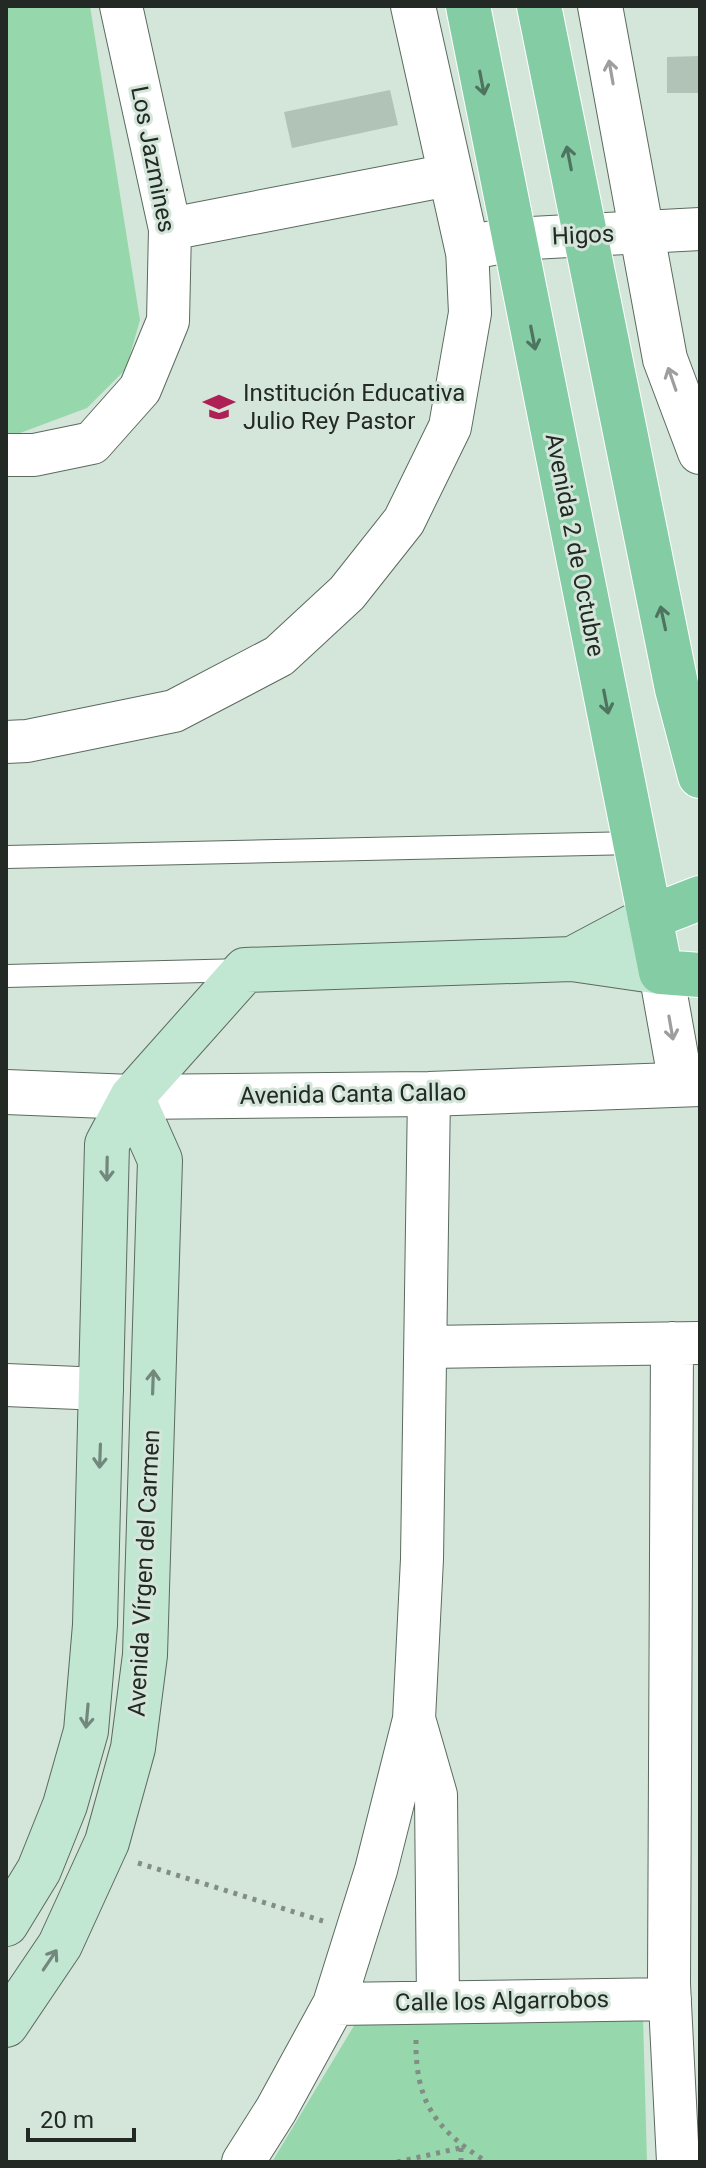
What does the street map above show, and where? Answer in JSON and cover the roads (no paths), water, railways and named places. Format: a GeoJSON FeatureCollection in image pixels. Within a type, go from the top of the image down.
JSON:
{"type":"FeatureCollection","features":[{"type":"Feature","properties":{"kind":"main road","name":"Avenida 2 de Octubre"},"geometry":{"type":"LineString","coordinates":[[468,6],[651,917],[681,974]]}},
{"type":"Feature","properties":{"kind":"main road"},"geometry":{"type":"LineString","coordinates":[[539,6],[677,689],[698,763]]}},
{"type":"Feature","properties":{"kind":"main road"},"geometry":{"type":"LineString","coordinates":[[572,959],[651,917],[700,898]]}},
{"type":"Feature","properties":{"kind":"main road"},"geometry":{"type":"LineString","coordinates":[[245,970],[572,959],[681,974]]}},
{"type":"Feature","properties":{"kind":"main road","name":"Avenida Vírgen del Carmen"},"geometry":{"type":"LineString","coordinates":[[6,1924],[39,1870],[65,1805],[86,1731],[95,1625],[107,1144],[132,1097],[245,970]]}},
{"type":"Feature","properties":{"kind":"main road","name":"Avenida Vírgen del Carmen"},"geometry":{"type":"LineString","coordinates":[[6,2025],[60,1945],[102,1852],[133,1748],[145,1655],[160,1160],[132,1097]]}},
{"type":"Feature","properties":{"kind":"street","name":"Los Jazmines"},"geometry":{"type":"LineString","coordinates":[[6,455],[34,455],[92,443],[140,389],[168,321],[170,229],[121,6]]}},
{"type":"Feature","properties":{"kind":"street"},"geometry":{"type":"LineString","coordinates":[[6,742],[174,711],[279,656],[347,593],[404,521],[450,427],[470,313],[467,248],[413,6]]}},
{"type":"Feature","properties":{"kind":"street"},"geometry":{"type":"LineString","coordinates":[[600,6],[665,359],[700,452]]}},
{"type":"Feature","properties":{"kind":"street"},"geometry":{"type":"LineString","coordinates":[[170,229],[449,175]]}},
{"type":"Feature","properties":{"kind":"street","name":"Higos"},"geometry":{"type":"LineString","coordinates":[[467,248],[513,239],[700,229]]}},
{"type":"Feature","properties":{"kind":"street","name":"Avenida 2 de Octubre"},"geometry":{"type":"LineString","coordinates":[[681,974],[690,1084]]}},
{"type":"Feature","properties":{"kind":"street","name":"Avenida Canta Callao"},"geometry":{"type":"LineString","coordinates":[[6,1092],[132,1097],[429,1094],[690,1084]]}},
{"type":"Feature","properties":{"kind":"street"},"geometry":{"type":"LineString","coordinates":[[243,2162],[276,2110],[334,2004],[376,1870],[414,1719],[422,1559],[429,1094]]}},
{"type":"Feature","properties":{"kind":"street"},"geometry":{"type":"LineString","coordinates":[[427,1347],[686,1343],[670,1999],[678,2162]]}},
{"type":"Feature","properties":{"kind":"street"},"geometry":{"type":"LineString","coordinates":[[6,1385],[102,1389]]}},
{"type":"Feature","properties":{"kind":"street"},"geometry":{"type":"LineString","coordinates":[[414,1719],[436,1795],[427,2019]]}},
{"type":"Feature","properties":{"kind":"street","name":"Calle los Algarrobos"},"geometry":{"type":"LineString","coordinates":[[334,2004],[427,2019],[670,1999]]}},
{"type":"Feature","properties":{"kind":"lane"},"geometry":{"type":"LineString","coordinates":[[6,857],[636,843]]}},
{"type":"Feature","properties":{"kind":"lane"},"geometry":{"type":"LineString","coordinates":[[6,976],[245,970]]}},
{"type":"Feature","properties":{"kind":"place","name":"Institución Educativa Julio Rey Pastor"},"geometry":{"type":"Point","coordinates":[219,407]}}]}
